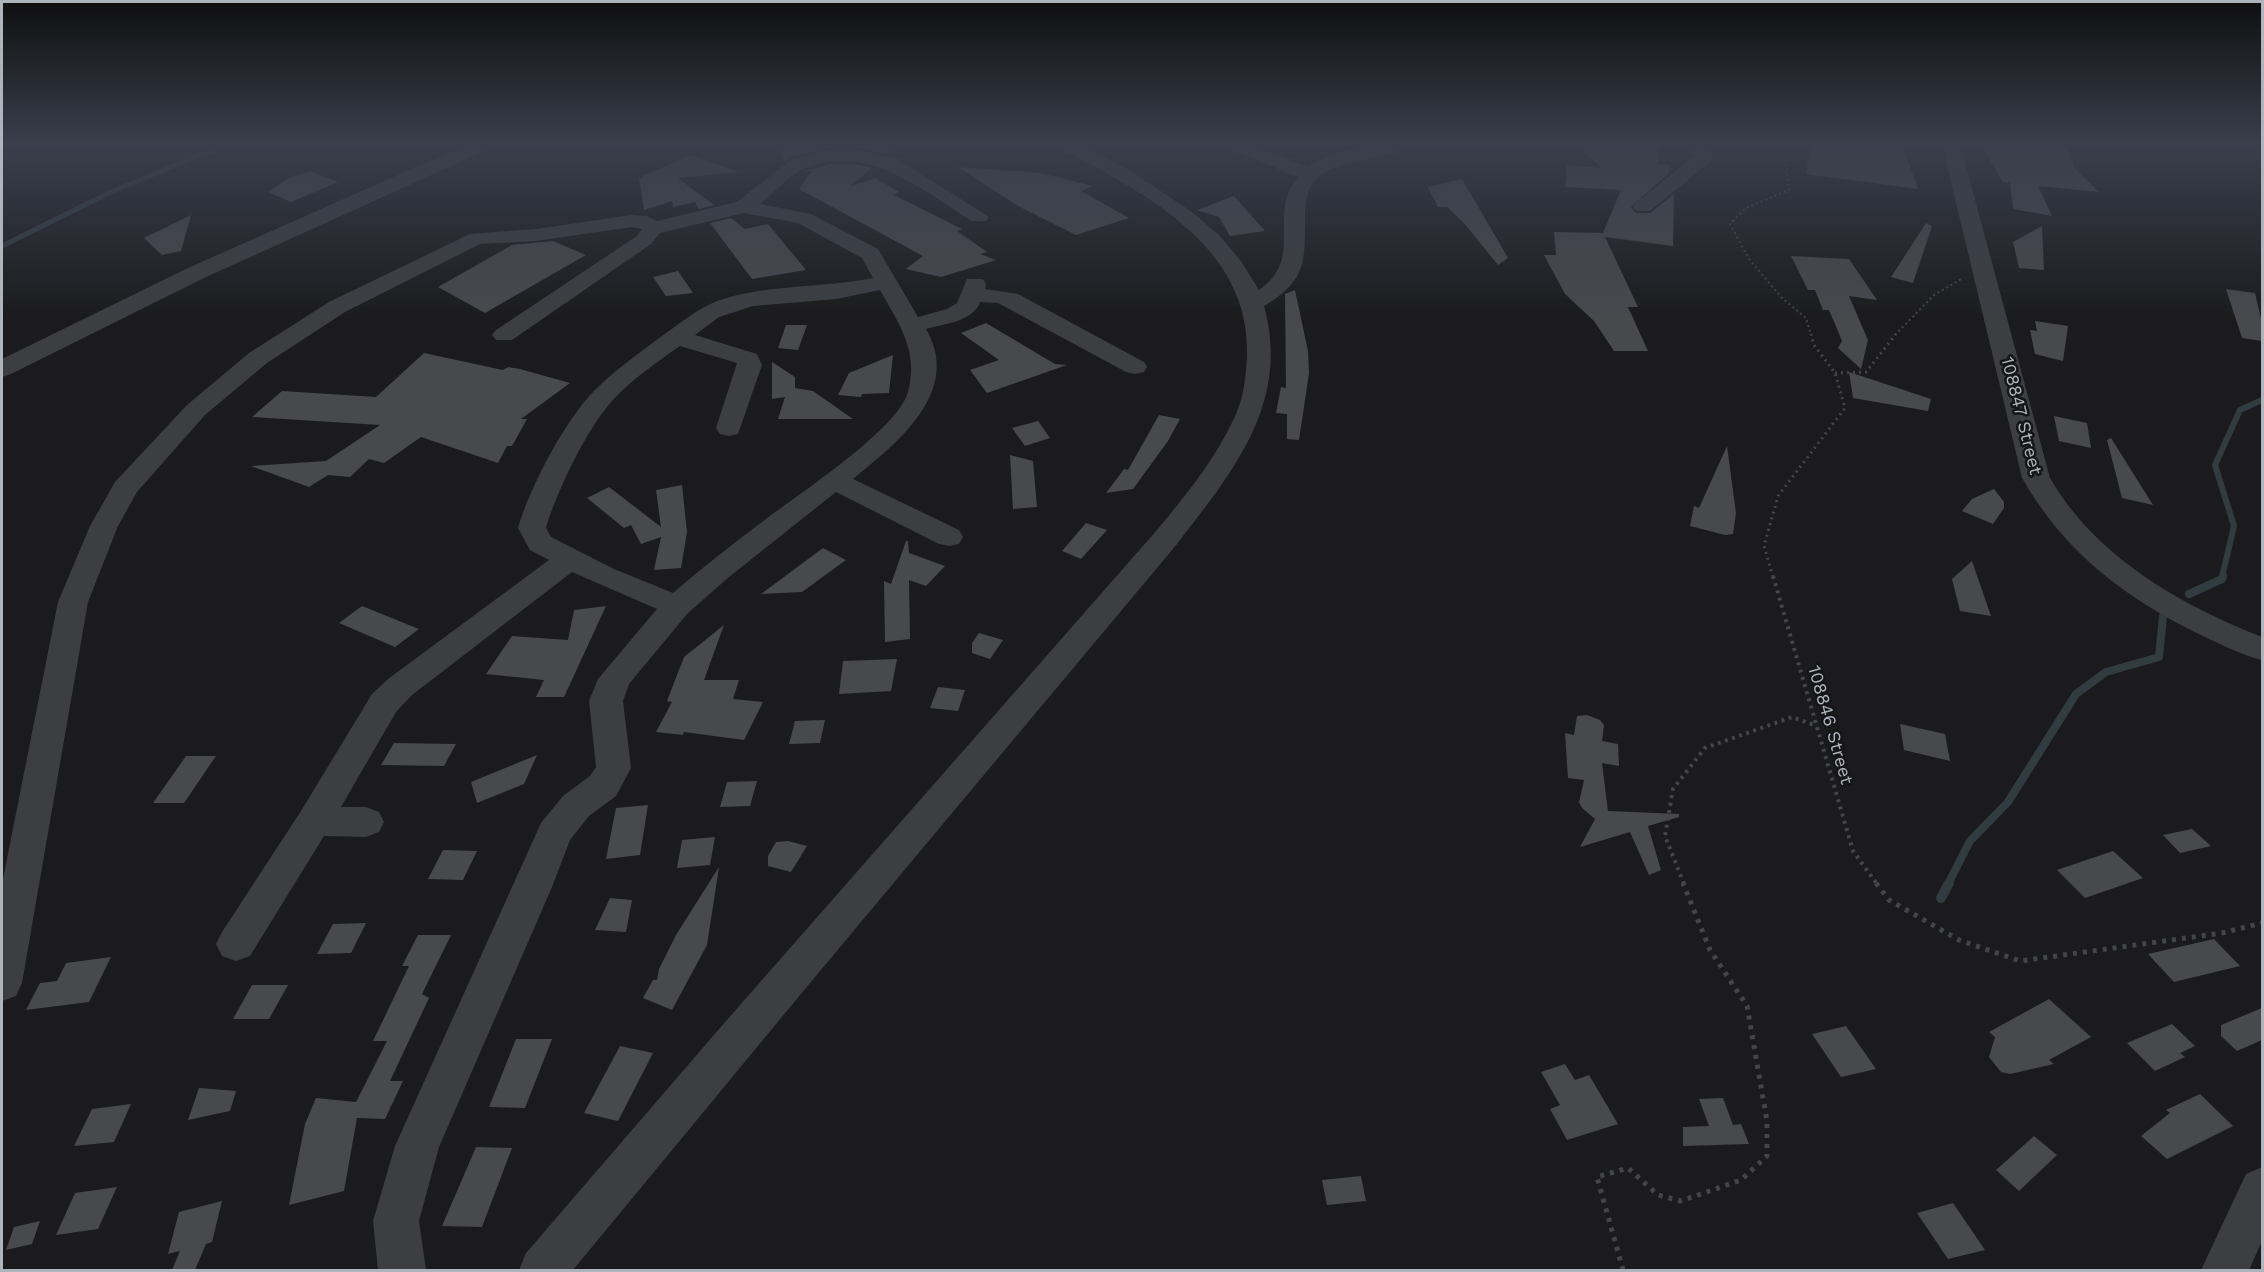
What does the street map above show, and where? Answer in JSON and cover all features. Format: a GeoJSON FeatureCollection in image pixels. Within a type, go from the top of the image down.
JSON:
{"type":"FeatureCollection","features":[{"type":"Feature","properties":{"kind":"street"},"geometry":{"type":"LineString","coordinates":[[2,369],[196,273],[351,203]]}},
{"type":"Feature","properties":{"kind":"street"},"geometry":{"type":"LineString","coordinates":[[744,207],[749,203]]}},
{"type":"Feature","properties":{"kind":"street"},"geometry":{"type":"LineString","coordinates":[[957,203],[979,217]]}},
{"type":"Feature","properties":{"kind":"street"},"geometry":{"type":"LineString","coordinates":[[543,1270],[827,932],[997,740],[1172,534],[1217,471],[1251,410],[1259,363],[1258,324],[1245,284],[1218,246],[1169,203]]}},
{"type":"Feature","properties":{"kind":"street"},"geometry":{"type":"LineString","coordinates":[[1251,304],[1270,293],[1287,277],[1293,261],[1296,203]]}},
{"type":"Feature","properties":{"kind":"street"},"geometry":{"type":"LineString","coordinates":[[1643,207],[1647,203]]}},
{"type":"Feature","properties":{"kind":"street","name":"108847 Street"},"geometry":{"type":"LineString","coordinates":[[1967,203],[2036,478],[2048,501],[2067,526],[2138,585],[2182,612],[2262,649]]}},
{"type":"Feature","properties":{"kind":"street"},"geometry":{"type":"LineString","coordinates":[[402,1270],[396,1221],[417,1146],[533,887],[554,833],[576,806],[603,786],[614,768],[606,701],[614,680],[677,606],[718,570],[876,448],[901,423],[920,394],[923,371],[920,340],[870,254],[804,218],[744,207],[653,228],[644,240],[626,253],[504,335]]}},
{"type":"Feature","properties":{"kind":"street"},"geometry":{"type":"LineString","coordinates":[[2,983],[72,602],[104,526],[125,488],[196,410],[258,358],[337,306],[453,248],[492,236],[536,235],[632,221],[647,222],[653,228]]}},
{"type":"Feature","properties":{"kind":"street"},"geometry":{"type":"LineString","coordinates":[[677,606],[603,576],[540,543],[532,528],[538,508],[584,421],[604,395],[711,312],[753,299],[836,292],[886,282]]}},
{"type":"Feature","properties":{"kind":"street"},"geometry":{"type":"LineString","coordinates":[[912,326],[955,314],[967,307],[973,289],[1010,299],[1135,367]]}},
{"type":"Feature","properties":{"kind":"street"},"geometry":{"type":"LineString","coordinates":[[677,337],[748,359],[750,365],[729,428]]}},
{"type":"Feature","properties":{"kind":"street"},"geometry":{"type":"LineString","coordinates":[[834,480],[949,537]]}},
{"type":"Feature","properties":{"kind":"street"},"geometry":{"type":"LineString","coordinates":[[236,944],[314,821],[384,703],[400,687],[570,559]]}},
{"type":"Feature","properties":{"kind":"street"},"geometry":{"type":"LineString","coordinates":[[314,821],[366,822]]}},
{"type":"Feature","properties":{"kind":"street"},"geometry":{"type":"LineString","coordinates":[[2225,1270],[2262,1190]]}},
{"type":"Feature","properties":{"kind":"path"},"geometry":{"type":"LineString","coordinates":[[1757,203],[1746,208],[1730,224],[1749,259],[1782,298],[1806,318],[1814,345],[1835,373],[1866,372],[1897,332],[1943,286],[1984,270]]}},
{"type":"Feature","properties":{"kind":"path","name":"108846 Street"},"geometry":{"type":"LineString","coordinates":[[1835,373],[1845,408],[1778,496],[1764,546],[1853,851],[1889,900],[1959,940],[2020,961],[2222,933],[2262,923]]}},
{"type":"Feature","properties":{"kind":"path"},"geometry":{"type":"LineString","coordinates":[[1623,1270],[1597,1177],[1628,1168],[1658,1195],[1681,1201],[1741,1180],[1767,1156],[1767,1121],[1747,1006],[1710,950],[1665,836],[1673,789],[1705,748],[1792,717],[1816,726]]}},
{"type":"Feature","properties":{"kind":"building"},"geometry":{"type":"Polygon","coordinates":[[[643,203],[665,203],[644,210],[643,203]]]}},
{"type":"Feature","properties":{"kind":"building"},"geometry":{"type":"Polygon","coordinates":[[[672,203],[689,203],[673,207],[672,203]]]}},
{"type":"Feature","properties":{"kind":"building"},"geometry":{"type":"Polygon","coordinates":[[[696,203],[714,205],[699,209],[696,203]]]}},
{"type":"Feature","properties":{"kind":"building"},"geometry":{"type":"Polygon","coordinates":[[[826,203],[911,203],[962,229],[957,231],[987,252],[980,254],[996,260],[941,277],[906,269],[923,256],[826,203]]]}},
{"type":"Feature","properties":{"kind":"building"},"geometry":{"type":"Polygon","coordinates":[[[1014,203],[1103,203],[1129,218],[1076,235],[1014,203]]]}},
{"type":"Feature","properties":{"kind":"building"},"geometry":{"type":"Polygon","coordinates":[[[1215,203],[1241,203],[1265,231],[1230,236],[1219,217],[1197,210],[1215,203]]]}},
{"type":"Feature","properties":{"kind":"building"},"geometry":{"type":"Polygon","coordinates":[[[1436,203],[1476,203],[1508,258],[1498,265],[1464,223],[1447,207],[1438,207],[1436,203]]]}},
{"type":"Feature","properties":{"kind":"building"},"geometry":{"type":"Polygon","coordinates":[[[1615,203],[1635,203],[1631,207],[1636,213],[1650,213],[1662,203],[1674,203],[1673,246],[1605,237],[1638,307],[1628,307],[1648,351],[1614,351],[1594,321],[1565,294],[1544,255],[1556,255],[1554,232],[1603,233],[1615,203]]]}},
{"type":"Feature","properties":{"kind":"building"},"geometry":{"type":"Polygon","coordinates":[[[2012,203],[2046,203],[2052,216],[2013,209],[2012,203]]]}},
{"type":"Feature","properties":{"kind":"building"},"geometry":{"type":"Polygon","coordinates":[[[191,215],[181,251],[162,255],[144,238],[191,215]]]}},
{"type":"Feature","properties":{"kind":"building"},"geometry":{"type":"Polygon","coordinates":[[[731,218],[745,229],[768,224],[806,270],[752,279],[710,223],[731,218]]]}},
{"type":"Feature","properties":{"kind":"building"},"geometry":{"type":"Polygon","coordinates":[[[1926,223],[1932,226],[1913,283],[1891,277],[1926,223]]]}},
{"type":"Feature","properties":{"kind":"building"},"geometry":{"type":"Polygon","coordinates":[[[2042,226],[2044,270],[2019,268],[2013,242],[2042,226]]]}},
{"type":"Feature","properties":{"kind":"building"},"geometry":{"type":"Polygon","coordinates":[[[553,241],[586,255],[485,313],[438,287],[512,245],[553,241]]]}},
{"type":"Feature","properties":{"kind":"building"},"geometry":{"type":"Polygon","coordinates":[[[1791,256],[1849,259],[1877,300],[1849,296],[1868,340],[1861,369],[1838,348],[1842,341],[1829,310],[1823,310],[1815,290],[1808,290],[1791,256]]]}},
{"type":"Feature","properties":{"kind":"building"},"geometry":{"type":"Polygon","coordinates":[[[678,271],[693,293],[666,296],[653,277],[678,271]]]}},
{"type":"Feature","properties":{"kind":"building"},"geometry":{"type":"Polygon","coordinates":[[[2226,289],[2255,293],[2262,323],[2262,341],[2242,338],[2226,289]]]}},
{"type":"Feature","properties":{"kind":"building"},"geometry":{"type":"Polygon","coordinates":[[[1295,290],[1308,351],[1309,373],[1299,440],[1287,439],[1287,414],[1276,413],[1281,387],[1286,388],[1285,294],[1295,290]]]}},
{"type":"Feature","properties":{"kind":"building"},"geometry":{"type":"Polygon","coordinates":[[[2035,321],[2068,326],[2063,361],[2035,354],[2030,330],[2037,331],[2035,321]]]}},
{"type":"Feature","properties":{"kind":"building"},"geometry":{"type":"Polygon","coordinates":[[[986,323],[1055,364],[1067,365],[987,393],[970,370],[999,360],[961,333],[986,323]]]}},
{"type":"Feature","properties":{"kind":"building"},"geometry":{"type":"Polygon","coordinates":[[[786,325],[807,325],[798,350],[778,348],[786,325]]]}},
{"type":"Feature","properties":{"kind":"building"},"geometry":{"type":"Polygon","coordinates":[[[424,353],[503,370],[508,367],[520,369],[570,383],[521,419],[527,419],[512,446],[507,446],[498,463],[421,437],[384,463],[369,459],[350,477],[328,475],[309,487],[251,466],[326,461],[380,425],[252,417],[282,391],[376,397],[424,353]]]}},
{"type":"Feature","properties":{"kind":"building"},"geometry":{"type":"Polygon","coordinates":[[[893,355],[889,393],[862,394],[861,397],[838,395],[849,373],[893,355]]]}},
{"type":"Feature","properties":{"kind":"building"},"geometry":{"type":"Polygon","coordinates":[[[772,362],[795,377],[795,388],[813,391],[853,419],[778,419],[785,397],[772,399],[772,362]]]}},
{"type":"Feature","properties":{"kind":"building"},"geometry":{"type":"Polygon","coordinates":[[[1849,372],[1931,399],[1928,411],[1853,398],[1849,372]]]}},
{"type":"Feature","properties":{"kind":"building"},"geometry":{"type":"Polygon","coordinates":[[[1159,415],[1180,419],[1168,441],[1133,489],[1106,493],[1124,469],[1128,470],[1159,415]]]}},
{"type":"Feature","properties":{"kind":"building"},"geometry":{"type":"Polygon","coordinates":[[[2054,416],[2087,423],[2091,448],[2059,441],[2054,416]]]}},
{"type":"Feature","properties":{"kind":"building"},"geometry":{"type":"Polygon","coordinates":[[[1038,421],[1050,438],[1025,446],[1012,428],[1038,421]]]}},
{"type":"Feature","properties":{"kind":"building"},"geometry":{"type":"Polygon","coordinates":[[[2111,438],[2153,505],[2122,498],[2107,440],[2111,438]]]}},
{"type":"Feature","properties":{"kind":"building"},"geometry":{"type":"Polygon","coordinates":[[[1727,446],[1736,513],[1733,534],[1725,535],[1690,526],[1694,506],[1699,508],[1727,446]]]}},
{"type":"Feature","properties":{"kind":"building"},"geometry":{"type":"Polygon","coordinates":[[[1010,455],[1033,461],[1037,507],[1013,509],[1010,455]]]}},
{"type":"Feature","properties":{"kind":"building"},"geometry":{"type":"Polygon","coordinates":[[[682,485],[687,532],[681,568],[654,570],[661,537],[641,544],[631,525],[624,528],[587,498],[609,487],[661,527],[656,490],[682,485]]]}},
{"type":"Feature","properties":{"kind":"building"},"geometry":{"type":"Polygon","coordinates":[[[1994,489],[2004,502],[2004,508],[1993,524],[1962,511],[1972,499],[1994,489]]]}},
{"type":"Feature","properties":{"kind":"building"},"geometry":{"type":"Polygon","coordinates":[[[1086,523],[1107,530],[1081,559],[1062,551],[1086,523]]]}},
{"type":"Feature","properties":{"kind":"building"},"geometry":{"type":"Polygon","coordinates":[[[906,541],[908,541],[909,553],[945,566],[926,586],[909,580],[910,639],[885,642],[884,581],[891,584],[906,541]]]}},
{"type":"Feature","properties":{"kind":"building"},"geometry":{"type":"Polygon","coordinates":[[[823,548],[846,560],[802,592],[761,594],[823,548]]]}},
{"type":"Feature","properties":{"kind":"building"},"geometry":{"type":"Polygon","coordinates":[[[1972,561],[1991,616],[1960,611],[1952,579],[1972,561]]]}},
{"type":"Feature","properties":{"kind":"building"},"geometry":{"type":"Polygon","coordinates":[[[362,606],[419,629],[395,647],[339,623],[362,606]]]}},
{"type":"Feature","properties":{"kind":"building"},"geometry":{"type":"Polygon","coordinates":[[[606,606],[564,697],[536,697],[544,680],[486,674],[512,636],[568,640],[574,610],[606,606]]]}},
{"type":"Feature","properties":{"kind":"building"},"geometry":{"type":"Polygon","coordinates":[[[724,625],[704,680],[739,680],[733,699],[763,702],[744,740],[684,732],[683,735],[656,732],[672,702],[667,701],[684,657],[724,625]]]}},
{"type":"Feature","properties":{"kind":"building"},"geometry":{"type":"Polygon","coordinates":[[[979,633],[1003,640],[990,659],[972,653],[972,643],[979,633]]]}},
{"type":"Feature","properties":{"kind":"building"},"geometry":{"type":"Polygon","coordinates":[[[897,659],[891,691],[839,694],[843,661],[897,659]]]}},
{"type":"Feature","properties":{"kind":"building"},"geometry":{"type":"Polygon","coordinates":[[[938,687],[965,690],[958,711],[930,708],[938,687]]]}},
{"type":"Feature","properties":{"kind":"building"},"geometry":{"type":"Polygon","coordinates":[[[1587,715],[1600,720],[1604,725],[1602,741],[1618,744],[1619,766],[1602,763],[1608,811],[1679,814],[1679,817],[1648,826],[1661,870],[1649,875],[1630,832],[1580,847],[1595,819],[1582,808],[1579,802],[1584,780],[1568,778],[1565,733],[1574,735],[1577,716],[1587,715]]]}},
{"type":"Feature","properties":{"kind":"building"},"geometry":{"type":"Polygon","coordinates":[[[825,720],[820,743],[789,744],[795,721],[825,720]]]}},
{"type":"Feature","properties":{"kind":"building"},"geometry":{"type":"Polygon","coordinates":[[[1900,724],[1945,734],[1950,761],[1904,750],[1900,724]]]}},
{"type":"Feature","properties":{"kind":"building"},"geometry":{"type":"Polygon","coordinates":[[[394,743],[456,744],[444,766],[381,765],[394,743]]]}},
{"type":"Feature","properties":{"kind":"building"},"geometry":{"type":"Polygon","coordinates":[[[537,755],[524,784],[477,803],[471,782],[537,755]]]}},
{"type":"Feature","properties":{"kind":"building"},"geometry":{"type":"Polygon","coordinates":[[[186,756],[216,756],[184,803],[153,803],[186,756]]]}},
{"type":"Feature","properties":{"kind":"building"},"geometry":{"type":"Polygon","coordinates":[[[757,781],[750,806],[720,807],[727,782],[757,781]]]}},
{"type":"Feature","properties":{"kind":"building"},"geometry":{"type":"Polygon","coordinates":[[[648,805],[640,855],[606,859],[616,808],[648,805]]]}},
{"type":"Feature","properties":{"kind":"building"},"geometry":{"type":"Polygon","coordinates":[[[2192,829],[2211,846],[2180,853],[2163,835],[2192,829]]]}},
{"type":"Feature","properties":{"kind":"building"},"geometry":{"type":"Polygon","coordinates":[[[715,837],[710,865],[677,868],[682,840],[715,837]]]}},
{"type":"Feature","properties":{"kind":"building"},"geometry":{"type":"Polygon","coordinates":[[[788,841],[807,846],[791,872],[768,866],[768,856],[776,842],[788,841]]]}},
{"type":"Feature","properties":{"kind":"building"},"geometry":{"type":"Polygon","coordinates":[[[443,850],[477,851],[463,880],[428,879],[443,850]]]}},
{"type":"Feature","properties":{"kind":"building"},"geometry":{"type":"Polygon","coordinates":[[[2113,851],[2143,878],[2085,898],[2057,870],[2113,851]]]}},
{"type":"Feature","properties":{"kind":"building"},"geometry":{"type":"Polygon","coordinates":[[[719,867],[707,945],[672,1010],[643,998],[653,980],[657,980],[659,969],[676,935],[719,867]]]}},
{"type":"Feature","properties":{"kind":"building"},"geometry":{"type":"Polygon","coordinates":[[[610,898],[632,900],[626,932],[595,930],[610,898]]]}},
{"type":"Feature","properties":{"kind":"building"},"geometry":{"type":"Polygon","coordinates":[[[366,923],[351,953],[317,954],[333,924],[366,923]]]}},
{"type":"Feature","properties":{"kind":"building"},"geometry":{"type":"Polygon","coordinates":[[[418,935],[451,935],[422,994],[429,998],[390,1081],[403,1081],[385,1119],[357,1118],[344,1191],[289,1205],[305,1124],[316,1098],[356,1102],[387,1041],[373,1041],[409,966],[402,966],[418,935]]]}},
{"type":"Feature","properties":{"kind":"building"},"geometry":{"type":"Polygon","coordinates":[[[2214,939],[2240,966],[2174,982],[2148,954],[2214,939]]]}},
{"type":"Feature","properties":{"kind":"building"},"geometry":{"type":"Polygon","coordinates":[[[111,957],[89,1002],[26,1010],[40,983],[57,981],[66,963],[111,957]]]}},
{"type":"Feature","properties":{"kind":"building"},"geometry":{"type":"Polygon","coordinates":[[[252,985],[288,985],[269,1019],[233,1019],[252,985]]]}},
{"type":"Feature","properties":{"kind":"building"},"geometry":{"type":"Polygon","coordinates":[[[2049,999],[2091,1037],[2049,1060],[2054,1064],[2010,1074],[2001,1072],[1989,1057],[1995,1037],[1989,1032],[2049,999]]]}},
{"type":"Feature","properties":{"kind":"building"},"geometry":{"type":"Polygon","coordinates":[[[2262,1008],[2262,1040],[2237,1051],[2221,1036],[2221,1025],[2262,1008]]]}},
{"type":"Feature","properties":{"kind":"building"},"geometry":{"type":"Polygon","coordinates":[[[2172,1024],[2195,1046],[2180,1053],[2185,1057],[2155,1071],[2127,1043],[2172,1024]]]}},
{"type":"Feature","properties":{"kind":"building"},"geometry":{"type":"Polygon","coordinates":[[[1846,1026],[1876,1069],[1841,1077],[1812,1034],[1846,1026]]]}},
{"type":"Feature","properties":{"kind":"building"},"geometry":{"type":"Polygon","coordinates":[[[516,1039],[552,1039],[525,1108],[489,1107],[516,1039]]]}},
{"type":"Feature","properties":{"kind":"building"},"geometry":{"type":"Polygon","coordinates":[[[620,1046],[653,1053],[618,1121],[584,1113],[620,1046]]]}},
{"type":"Feature","properties":{"kind":"building"},"geometry":{"type":"Polygon","coordinates":[[[1565,1064],[1575,1080],[1589,1075],[1618,1124],[1567,1140],[1550,1109],[1560,1105],[1541,1072],[1565,1064]]]}},
{"type":"Feature","properties":{"kind":"building"},"geometry":{"type":"Polygon","coordinates":[[[199,1088],[236,1091],[230,1111],[188,1120],[199,1088]]]}},
{"type":"Feature","properties":{"kind":"building"},"geometry":{"type":"Polygon","coordinates":[[[2200,1094],[2233,1126],[2167,1159],[2141,1136],[2170,1113],[2166,1110],[2200,1094]]]}},
{"type":"Feature","properties":{"kind":"building"},"geometry":{"type":"Polygon","coordinates":[[[1723,1098],[1733,1125],[1741,1124],[1749,1144],[1683,1146],[1683,1127],[1709,1126],[1699,1099],[1723,1098]]]}},
{"type":"Feature","properties":{"kind":"building"},"geometry":{"type":"Polygon","coordinates":[[[131,1104],[114,1142],[74,1146],[92,1109],[131,1104]]]}},
{"type":"Feature","properties":{"kind":"building"},"geometry":{"type":"Polygon","coordinates":[[[2034,1136],[2057,1155],[2019,1191],[1996,1170],[2034,1136]]]}},
{"type":"Feature","properties":{"kind":"building"},"geometry":{"type":"Polygon","coordinates":[[[476,1147],[512,1148],[482,1227],[442,1226],[476,1147]]]}},
{"type":"Feature","properties":{"kind":"building"},"geometry":{"type":"Polygon","coordinates":[[[1361,1176],[1366,1201],[1327,1205],[1322,1180],[1361,1176]]]}},
{"type":"Feature","properties":{"kind":"building"},"geometry":{"type":"Polygon","coordinates":[[[117,1187],[98,1229],[56,1235],[75,1193],[117,1187]]]}},
{"type":"Feature","properties":{"kind":"building"},"geometry":{"type":"Polygon","coordinates":[[[222,1201],[212,1242],[206,1244],[195,1270],[172,1270],[180,1251],[168,1254],[179,1212],[222,1201]]]}},
{"type":"Feature","properties":{"kind":"building"},"geometry":{"type":"Polygon","coordinates":[[[1953,1203],[1985,1250],[1948,1259],[1917,1213],[1953,1203]]]}},
{"type":"Feature","properties":{"kind":"building"},"geometry":{"type":"Polygon","coordinates":[[[40,1221],[32,1244],[6,1250],[14,1227],[40,1221]]]}},
{"type":"Feature","properties":{"kind":"waterway"},"geometry":{"type":"LineString","coordinates":[[2,246],[88,203]]}},
{"type":"Feature","properties":{"kind":"waterway"},"geometry":{"type":"LineString","coordinates":[[2222,577],[2234,526],[2215,465],[2240,410],[2262,400]]}},
{"type":"Feature","properties":{"kind":"waterway"},"geometry":{"type":"LineString","coordinates":[[2189,594],[2222,579],[2223,576]]}},
{"type":"Feature","properties":{"kind":"waterway"},"geometry":{"type":"LineString","coordinates":[[1948,884],[1970,841],[2008,802],[2076,694],[2106,672],[2159,657],[2163,616]]}},
{"type":"Feature","properties":{"kind":"waterway"},"geometry":{"type":"LineString","coordinates":[[1941,898],[1949,883]]}}]}
